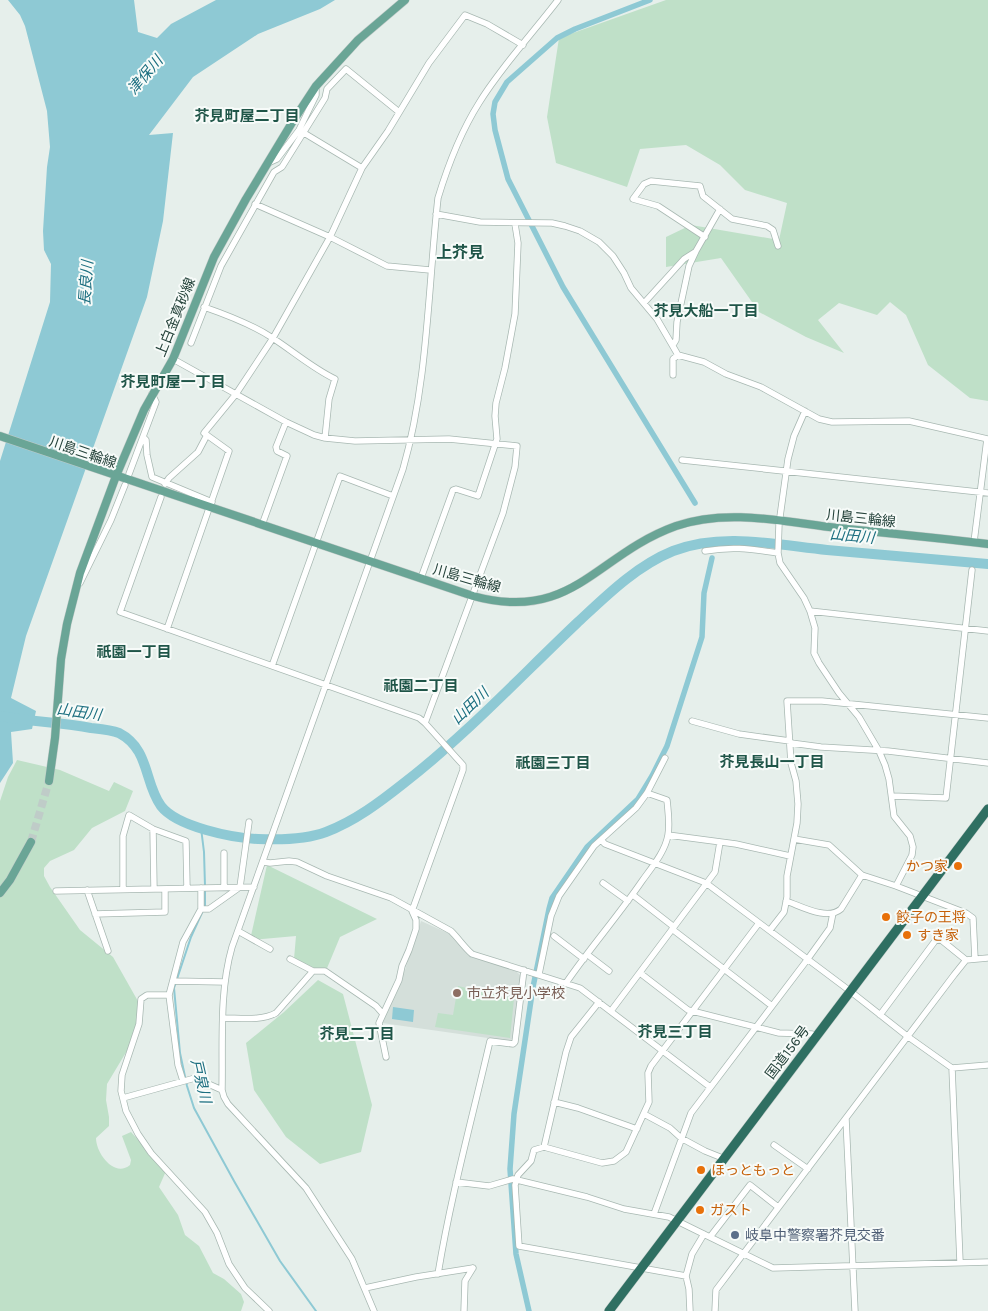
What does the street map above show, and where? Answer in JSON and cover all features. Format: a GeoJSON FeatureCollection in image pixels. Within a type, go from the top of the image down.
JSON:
{"type":"FeatureCollection","features":[{"type":"Feature","properties":{"kind":"highway","name":"国道156号"},"geometry":{"type":"LineString","coordinates":[[609,1311],[988,809]]}},
{"type":"Feature","properties":{"kind":"main road","name":"上白金真砂線"},"geometry":{"type":"LineString","coordinates":[[49,781],[55,738],[61,659],[72,600],[80,573],[116,476],[152,394],[173,359],[214,257],[268,163],[316,86],[358,40],[405,0]]}},
{"type":"Feature","properties":{"kind":"main road","name":"川島三輪線"},"geometry":{"type":"LineString","coordinates":[[0,436],[116,476],[211,504],[262,524],[494,602],[519,603],[538,601],[556,596],[569,590],[640,543],[657,534],[677,526],[716,518],[738,518],[988,544]]}},
{"type":"Feature","properties":{"kind":"main road"},"geometry":{"type":"LineString","coordinates":[[0,893],[10,880],[31,842]]}},
{"type":"Feature","properties":{"kind":"street"},"geometry":{"type":"LineString","coordinates":[[374,1311],[352,1259],[306,1188],[228,1104],[224,1097],[222,1090],[223,997],[226,966],[412,440],[426,334],[436,214],[444,177],[454,151],[478,103],[561,0]]}},
{"type":"Feature","properties":{"kind":"street"},"geometry":{"type":"LineString","coordinates":[[167,629],[229,452],[204,433],[236,394],[273,338],[330,237],[362,168],[429,63],[465,16],[487,24],[523,45]]}},
{"type":"Feature","properties":{"kind":"street"},"geometry":{"type":"LineString","coordinates":[[268,163],[277,159],[301,131],[325,98],[327,89],[346,69],[399,112]]}},
{"type":"Feature","properties":{"kind":"street"},"geometry":{"type":"LineString","coordinates":[[191,343],[221,266],[274,172],[282,167],[301,131],[316,95],[316,86]]}},
{"type":"Feature","properties":{"kind":"street"},"geometry":{"type":"LineString","coordinates":[[301,131],[362,168]]}},
{"type":"Feature","properties":{"kind":"street"},"geometry":{"type":"LineString","coordinates":[[705,237],[658,206],[633,198],[644,184],[651,181],[700,186],[704,196],[732,219],[767,226],[773,230],[778,246]]}},
{"type":"Feature","properties":{"kind":"street"},"geometry":{"type":"LineString","coordinates":[[256,204],[330,237],[388,266],[430,270]]}},
{"type":"Feature","properties":{"kind":"street"},"geometry":{"type":"LineString","coordinates":[[673,345],[676,340],[689,266],[720,209]]}},
{"type":"Feature","properties":{"kind":"street"},"geometry":{"type":"LineString","coordinates":[[436,214],[480,222],[515,224],[552,223],[580,231],[599,242],[612,256],[624,273],[631,288],[658,319],[678,355],[704,362],[726,374],[761,387],[818,419],[832,422],[909,421],[988,439],[974,542]]}},
{"type":"Feature","properties":{"kind":"street"},"geometry":{"type":"LineString","coordinates":[[421,578],[453,490],[456,489],[478,496],[495,444],[496,403],[515,314],[518,243],[515,224]]}},
{"type":"Feature","properties":{"kind":"street"},"geometry":{"type":"LineString","coordinates":[[644,303],[684,259],[696,251]]}},
{"type":"Feature","properties":{"kind":"street"},"geometry":{"type":"LineString","coordinates":[[204,307],[241,321],[273,338],[302,360],[335,379],[329,399],[325,438]]}},
{"type":"Feature","properties":{"kind":"street"},"geometry":{"type":"LineString","coordinates":[[673,375],[673,359],[678,355]]}},
{"type":"Feature","properties":{"kind":"street"},"geometry":{"type":"LineString","coordinates":[[173,359],[314,436],[355,441],[448,438],[517,446],[515,467],[503,513],[425,723]]}},
{"type":"Feature","properties":{"kind":"street"},"geometry":{"type":"LineString","coordinates":[[129,474],[156,402],[152,394]]}},
{"type":"Feature","properties":{"kind":"street"},"geometry":{"type":"LineString","coordinates":[[805,411],[794,436],[786,472],[777,552],[780,563],[804,598],[810,611],[815,628],[814,653],[826,675],[859,718],[879,751],[889,779],[894,816],[910,836],[913,847],[912,856],[896,886]]}},
{"type":"Feature","properties":{"kind":"street"},"geometry":{"type":"LineString","coordinates":[[262,524],[287,456],[278,451],[276,447],[286,422]]}},
{"type":"Feature","properties":{"kind":"street"},"geometry":{"type":"LineString","coordinates":[[166,484],[198,452],[207,435]]}},
{"type":"Feature","properties":{"kind":"street"},"geometry":{"type":"LineString","coordinates":[[143,437],[146,440],[147,456],[152,477],[211,504]]}},
{"type":"Feature","properties":{"kind":"street"},"geometry":{"type":"LineString","coordinates":[[682,460],[988,493]]}},
{"type":"Feature","properties":{"kind":"street"},"geometry":{"type":"LineString","coordinates":[[272,666],[340,476],[393,496]]}},
{"type":"Feature","properties":{"kind":"street"},"geometry":{"type":"LineString","coordinates":[[72,600],[125,485]]}},
{"type":"Feature","properties":{"kind":"street"},"geometry":{"type":"LineString","coordinates":[[161,497],[120,612],[419,718],[463,765],[463,770],[412,911],[416,920],[416,929],[399,980],[379,1023],[386,1057]]}},
{"type":"Feature","properties":{"kind":"street"},"geometry":{"type":"LineString","coordinates":[[705,550],[744,547],[777,552]]}},
{"type":"Feature","properties":{"kind":"street"},"geometry":{"type":"LineString","coordinates":[[892,796],[946,798],[954,714],[972,570]]}},
{"type":"Feature","properties":{"kind":"street"},"geometry":{"type":"LineString","coordinates":[[810,611],[988,631]]}},
{"type":"Feature","properties":{"kind":"street"},"geometry":{"type":"LineString","coordinates":[[770,930],[784,912],[786,876],[797,823],[798,804],[796,781],[791,763],[787,701],[848,703],[988,718]]}},
{"type":"Feature","properties":{"kind":"street"},"geometry":{"type":"LineString","coordinates":[[692,721],[739,734],[790,742],[988,763]]}},
{"type":"Feature","properties":{"kind":"street"},"geometry":{"type":"LineString","coordinates":[[539,974],[555,904],[594,846],[636,808],[647,793],[665,758]]}},
{"type":"Feature","properties":{"kind":"street"},"geometry":{"type":"LineString","coordinates":[[566,983],[655,863],[668,835],[669,814],[667,800],[647,793]]}},
{"type":"Feature","properties":{"kind":"street"},"geometry":{"type":"LineString","coordinates":[[123,889],[123,836],[129,814],[153,828],[186,841],[187,888]]}},
{"type":"Feature","properties":{"kind":"street"},"geometry":{"type":"LineString","coordinates":[[186,1080],[178,1065],[170,995],[173,981],[185,938],[204,909],[240,887],[249,825]]}},
{"type":"Feature","properties":{"kind":"street"},"geometry":{"type":"LineString","coordinates":[[153,828],[154,889]]}},
{"type":"Feature","properties":{"kind":"street"},"geometry":{"type":"LineString","coordinates":[[668,835],[720,842],[790,856]]}},
{"type":"Feature","properties":{"kind":"street"},"geometry":{"type":"LineString","coordinates":[[794,839],[829,845],[862,875],[966,913],[972,918],[974,959]]}},
{"type":"Feature","properties":{"kind":"street"},"geometry":{"type":"LineString","coordinates":[[601,840],[605,844],[706,883],[952,1068],[988,1066]]}},
{"type":"Feature","properties":{"kind":"street"},"geometry":{"type":"LineString","coordinates":[[610,1011],[715,872],[720,842]]}},
{"type":"Feature","properties":{"kind":"street"},"geometry":{"type":"LineString","coordinates":[[224,853],[224,887]]}},
{"type":"Feature","properties":{"kind":"street"},"geometry":{"type":"LineString","coordinates":[[264,862],[297,862],[327,876],[391,898],[452,931],[472,954],[580,988],[710,1087]]}},
{"type":"Feature","properties":{"kind":"street"},"geometry":{"type":"LineString","coordinates":[[786,901],[811,910],[832,914],[841,909],[862,875]]}},
{"type":"Feature","properties":{"kind":"street"},"geometry":{"type":"LineString","coordinates":[[603,883],[628,901]]}},
{"type":"Feature","properties":{"kind":"street"},"geometry":{"type":"LineString","coordinates":[[204,888],[204,909]]}},
{"type":"Feature","properties":{"kind":"street"},"geometry":{"type":"LineString","coordinates":[[56,891],[254,888]]}},
{"type":"Feature","properties":{"kind":"street"},"geometry":{"type":"LineString","coordinates":[[95,914],[165,912],[165,889]]}},
{"type":"Feature","properties":{"kind":"street"},"geometry":{"type":"LineString","coordinates":[[87,890],[108,951]]}},
{"type":"Feature","properties":{"kind":"street"},"geometry":{"type":"LineString","coordinates":[[632,895],[772,1006]]}},
{"type":"Feature","properties":{"kind":"street"},"geometry":{"type":"LineString","coordinates":[[654,1214],[691,1113],[830,928],[832,914]]}},
{"type":"Feature","properties":{"kind":"street"},"geometry":{"type":"LineString","coordinates":[[456,1182],[489,1186],[512,1180],[531,1162],[534,1150],[544,1147],[602,1163],[614,1161],[626,1152],[649,1102],[648,1073],[651,1066],[759,924]]}},
{"type":"Feature","properties":{"kind":"street"},"geometry":{"type":"LineString","coordinates":[[238,931],[270,950]]}},
{"type":"Feature","properties":{"kind":"street"},"geometry":{"type":"LineString","coordinates":[[554,936],[609,971]]}},
{"type":"Feature","properties":{"kind":"street"},"geometry":{"type":"LineString","coordinates":[[880,1015],[936,940],[940,940],[966,960],[988,958]]}},
{"type":"Feature","properties":{"kind":"street"},"geometry":{"type":"LineString","coordinates":[[290,959],[313,971],[325,971],[337,978],[376,1006],[383,1014]]}},
{"type":"Feature","properties":{"kind":"street"},"geometry":{"type":"LineString","coordinates":[[716,1311],[716,1290],[966,960]]}},
{"type":"Feature","properties":{"kind":"street"},"geometry":{"type":"LineString","coordinates":[[438,1274],[456,1182],[490,1041],[513,1044],[515,1042],[524,970]]}},
{"type":"Feature","properties":{"kind":"street"},"geometry":{"type":"LineString","coordinates":[[224,1018],[272,1016],[313,971]]}},
{"type":"Feature","properties":{"kind":"street"},"geometry":{"type":"LineString","coordinates":[[640,973],[688,1010],[779,1033],[817,1036]]}},
{"type":"Feature","properties":{"kind":"street"},"geometry":{"type":"LineString","coordinates":[[173,981],[224,982]]}},
{"type":"Feature","properties":{"kind":"street"},"geometry":{"type":"LineString","coordinates":[[170,995],[147,995],[141,999],[139,1024],[122,1075],[123,1098],[126,1111],[151,1153],[205,1212],[217,1233],[229,1264],[245,1288],[269,1311]]}},
{"type":"Feature","properties":{"kind":"street"},"geometry":{"type":"LineString","coordinates":[[544,1147],[571,1037],[599,1002]]}},
{"type":"Feature","properties":{"kind":"street"},"geometry":{"type":"LineString","coordinates":[[952,1068],[960,1262]]}},
{"type":"Feature","properties":{"kind":"street"},"geometry":{"type":"LineString","coordinates":[[123,1098],[195,1078],[222,1090]]}},
{"type":"Feature","properties":{"kind":"street"},"geometry":{"type":"LineString","coordinates":[[554,1102],[578,1108],[637,1130]]}},
{"type":"Feature","properties":{"kind":"street"},"geometry":{"type":"LineString","coordinates":[[644,1114],[670,1128],[681,1138],[725,1159]]}},
{"type":"Feature","properties":{"kind":"street"},"geometry":{"type":"LineString","coordinates":[[846,1119],[855,1311]]}},
{"type":"Feature","properties":{"kind":"street"},"geometry":{"type":"LineString","coordinates":[[774,1145],[808,1169]]}},
{"type":"Feature","properties":{"kind":"street"},"geometry":{"type":"LineString","coordinates":[[512,1180],[587,1196],[624,1209],[677,1220],[773,1268],[853,1264],[988,1262]]}},
{"type":"Feature","properties":{"kind":"street"},"geometry":{"type":"LineString","coordinates":[[512,1180],[515,1185],[519,1246],[686,1276]]}},
{"type":"Feature","properties":{"kind":"street"},"geometry":{"type":"LineString","coordinates":[[690,1311],[689,1289],[686,1276],[692,1254],[750,1185],[778,1207]]}},
{"type":"Feature","properties":{"kind":"street"},"geometry":{"type":"LineString","coordinates":[[365,1288],[473,1268],[464,1281],[464,1311]]}},
{"type":"Feature","properties":{"kind":"shaded area","name":"市立芥見小学校"},"geometry":{"type":"Polygon","coordinates":[[[421,921],[450,934],[469,956],[516,971],[521,976],[512,1039],[509,1041],[382,1023],[386,1010],[405,970],[421,921]]]}},
{"type":"Feature","properties":{"kind":"green space"},"geometry":{"type":"Polygon","coordinates":[[[666,0],[988,0],[988,401],[970,398],[928,365],[906,315],[890,302],[877,315],[839,303],[818,320],[844,353],[806,337],[759,312],[721,258],[666,267],[666,237],[691,225],[779,240],[787,203],[745,190],[720,165],[686,145],[640,149],[627,187],[556,163],[547,117],[559,38],[666,0]]]}},
{"type":"Feature","properties":{"kind":"green space"},"geometry":{"type":"Polygon","coordinates":[[[17,760],[60,770],[109,791],[114,782],[133,791],[125,811],[92,828],[74,850],[50,861],[44,868],[44,876],[50,887],[80,930],[113,957],[139,1003],[139,1024],[128,1049],[107,1084],[106,1100],[109,1126],[96,1138],[97,1144],[107,1162],[112,1166],[124,1168],[130,1165],[131,1160],[122,1136],[131,1132],[166,1171],[159,1187],[178,1215],[185,1235],[199,1246],[213,1273],[224,1279],[241,1294],[244,1302],[241,1311],[0,1311],[0,801],[8,777],[17,760]]]}},
{"type":"Feature","properties":{"kind":"green space"},"geometry":{"type":"Polygon","coordinates":[[[267,865],[377,919],[340,937],[325,973],[294,959],[296,936],[250,940],[267,865]]]}},
{"type":"Feature","properties":{"kind":"green space"},"geometry":{"type":"Polygon","coordinates":[[[318,980],[343,994],[372,1105],[361,1152],[320,1164],[286,1137],[254,1090],[246,1043],[284,1012],[318,980]]]}},
{"type":"Feature","properties":{"kind":"green space"},"geometry":{"type":"Polygon","coordinates":[[[458,986],[514,999],[510,1038],[435,1027],[438,1013],[453,1015],[458,986]]]}},
{"type":"Feature","properties":{"kind":"water"},"geometry":{"type":"Polygon","coordinates":[[[8,0],[134,0],[138,32],[157,38],[171,24],[216,0],[335,0],[320,9],[258,34],[193,77],[149,135],[173,133],[163,221],[147,297],[26,636],[11,698],[36,711],[32,729],[11,732],[13,763],[0,783],[0,461],[50,302],[51,264],[44,250],[43,231],[50,147],[47,111],[25,26],[20,15],[8,0]]]}},
{"type":"Feature","properties":{"kind":"water"},"geometry":{"type":"Polygon","coordinates":[[[393,1007],[414,1010],[413,1022],[392,1019],[393,1007]]]}},
{"type":"Feature","properties":{"kind":"waterway"},"geometry":{"type":"LineString","coordinates":[[650,0],[575,29],[557,38],[507,82],[495,102],[493,114],[495,130],[508,179],[563,287],[695,503]]}},
{"type":"Feature","properties":{"kind":"waterway","name":"山田川"},"geometry":{"type":"LineString","coordinates":[[0,716],[109,730],[119,733],[136,748],[161,806],[179,820],[221,834],[247,838],[301,838],[318,835],[347,822],[395,790],[471,726],[610,592],[646,565],[673,551],[692,545],[730,541],[988,564]]}},
{"type":"Feature","properties":{"kind":"waterway"},"geometry":{"type":"LineString","coordinates":[[529,1311],[516,1254],[510,1169],[514,1114],[533,987],[549,909],[552,898],[587,847],[638,799],[667,746],[702,637],[704,593],[712,558]]}},
{"type":"Feature","properties":{"kind":"waterway","name":"戸泉川"},"geometry":{"type":"LineString","coordinates":[[201,828],[205,886]]}},
{"type":"Feature","properties":{"kind":"waterway","name":"戸泉川"},"geometry":{"type":"LineString","coordinates":[[205,890],[205,906],[191,937],[174,988],[180,1053],[187,1086],[194,1108],[234,1181],[280,1261],[316,1311]]}},
{"type":"Feature","properties":{"kind":"tunnel"},"geometry":{"type":"LineString","coordinates":[[31,842],[49,781]]}},
{"type":"Feature","properties":{"kind":"place","name":"かつ家"},"geometry":{"type":"Point","coordinates":[958,866]}},
{"type":"Feature","properties":{"kind":"place","name":"餃子の王将"},"geometry":{"type":"Point","coordinates":[886,917]}},
{"type":"Feature","properties":{"kind":"place","name":"すき家"},"geometry":{"type":"Point","coordinates":[907,935]}},
{"type":"Feature","properties":{"kind":"place","name":"市立芥見小学校"},"geometry":{"type":"Point","coordinates":[457,993]}},
{"type":"Feature","properties":{"kind":"place","name":"ほっともっと"},"geometry":{"type":"Point","coordinates":[701,1170]}},
{"type":"Feature","properties":{"kind":"place","name":"ガスト"},"geometry":{"type":"Point","coordinates":[700,1210]}},
{"type":"Feature","properties":{"kind":"place","name":"岐阜中警察署芥見交番"},"geometry":{"type":"Point","coordinates":[735,1235]}},
{"type":"Feature","properties":{"kind":"district","name":"芥見町屋二丁目"},"geometry":{"type":"Point","coordinates":[247,116]}},
{"type":"Feature","properties":{"kind":"district","name":"上芥見"},"geometry":{"type":"Point","coordinates":[460,252]}},
{"type":"Feature","properties":{"kind":"district","name":"芥見大船一丁目"},"geometry":{"type":"Point","coordinates":[706,311]}},
{"type":"Feature","properties":{"kind":"district","name":"芥見町屋一丁目"},"geometry":{"type":"Point","coordinates":[173,382]}},
{"type":"Feature","properties":{"kind":"district","name":"祇園一丁目"},"geometry":{"type":"Point","coordinates":[134,652]}},
{"type":"Feature","properties":{"kind":"district","name":"祇園二丁目"},"geometry":{"type":"Point","coordinates":[421,686]}},
{"type":"Feature","properties":{"kind":"district","name":"芥見長山一丁目"},"geometry":{"type":"Point","coordinates":[772,762]}},
{"type":"Feature","properties":{"kind":"district","name":"祇園三丁目"},"geometry":{"type":"Point","coordinates":[553,763]}},
{"type":"Feature","properties":{"kind":"district","name":"芥見三丁目"},"geometry":{"type":"Point","coordinates":[675,1032]}},
{"type":"Feature","properties":{"kind":"district","name":"芥見二丁目"},"geometry":{"type":"Point","coordinates":[357,1034]}},
{"type":"Feature","properties":{"kind":"water label","name":"津保川"},"geometry":{"type":"Point","coordinates":[145,75]}},
{"type":"Feature","properties":{"kind":"water label","name":"長良川"},"geometry":{"type":"Point","coordinates":[86,283]}}]}
